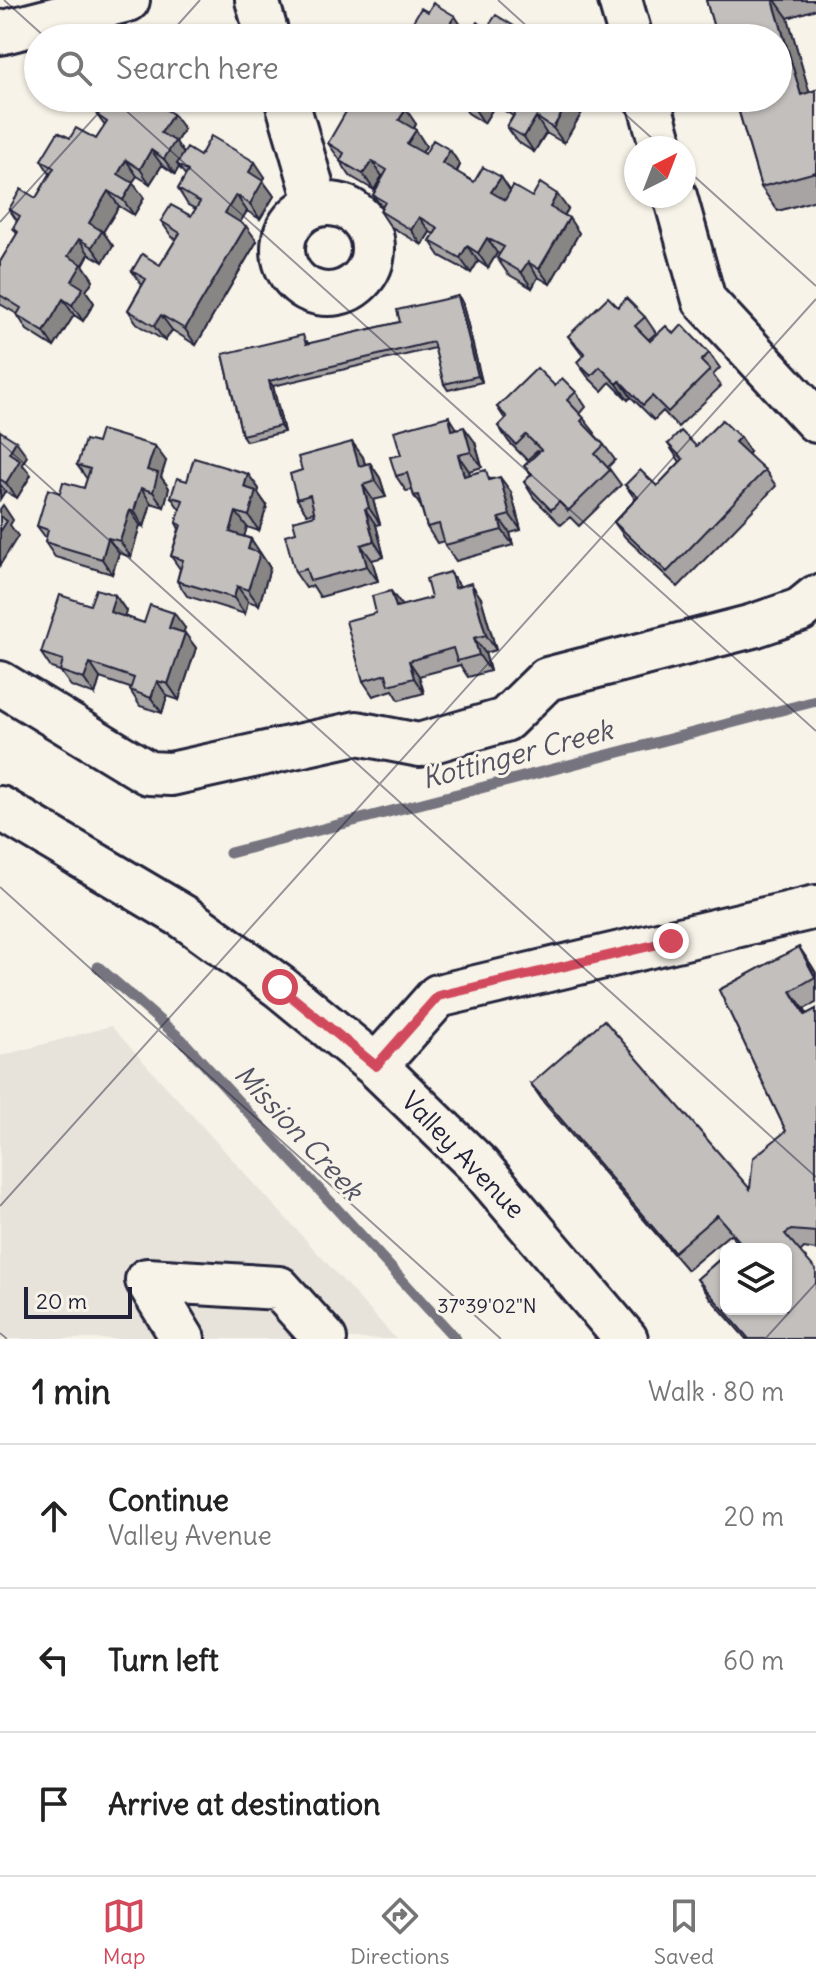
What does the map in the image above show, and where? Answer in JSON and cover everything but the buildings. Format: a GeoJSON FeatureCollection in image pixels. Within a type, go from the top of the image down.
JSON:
{"type":"FeatureCollection","features":[{"type":"Feature","properties":{"kind":"street"},"geometry":{"type":"LineString","coordinates":[[35,24],[128,0]]}},
{"type":"Feature","properties":{"kind":"street"},"geometry":{"type":"LineString","coordinates":[[257,0],[264,24]]}},
{"type":"Feature","properties":{"kind":"street"},"geometry":{"type":"LineString","coordinates":[[620,0],[627,24]]}},
{"type":"Feature","properties":{"kind":"street"},"geometry":{"type":"LineString","coordinates":[[0,33],[24,27]]}},
{"type":"Feature","properties":{"kind":"street"},"geometry":{"type":"LineString","coordinates":[[290,112],[317,204]]}},
{"type":"Feature","properties":{"kind":"street"},"geometry":{"type":"LineString","coordinates":[[652,112],[659,136]]}},
{"type":"Feature","properties":{"kind":"street"},"geometry":{"type":"LineString","coordinates":[[678,208],[704,300],[816,421]]}},
{"type":"Feature","properties":{"kind":"street"},"geometry":{"type":"LineString","coordinates":[[0,683],[148,773],[171,774],[357,733],[419,745],[505,720],[547,679],[753,626],[800,610],[816,597]]}},
{"type":"Feature","properties":{"kind":"street","name":"Valley Avenue"},"geometry":{"type":"LineString","coordinates":[[0,808],[184,917],[280,987],[376,1066],[479,1166],[626,1339]]}},
{"type":"Feature","properties":{"kind":"street"},"geometry":{"type":"LineString","coordinates":[[376,1066],[438,996],[816,907]]}},
{"type":"Feature","properties":{"kind":"street"},"geometry":{"type":"LineString","coordinates":[[183,1339],[147,1280],[279,1288],[325,1339]]}},
{"type":"Feature","properties":{"kind":"shaded area"},"geometry":{"type":"Polygon","coordinates":[[[111,1026],[396,1339],[0,1339],[0,1056],[111,1026]]]}},
{"type":"Feature","properties":{"kind":"waterway","name":"Kottinger Creek"},"geometry":{"type":"LineString","coordinates":[[230,853],[816,701]]}},
{"type":"Feature","properties":{"kind":"waterway","name":"Mission Creek"},"geometry":{"type":"LineString","coordinates":[[98,967],[182,1040],[456,1339]]}},
{"type":"Feature","properties":{"kind":"route"},"geometry":{"type":"LineString","coordinates":[[280,987],[376,1066],[438,996],[671,941]]}}]}
